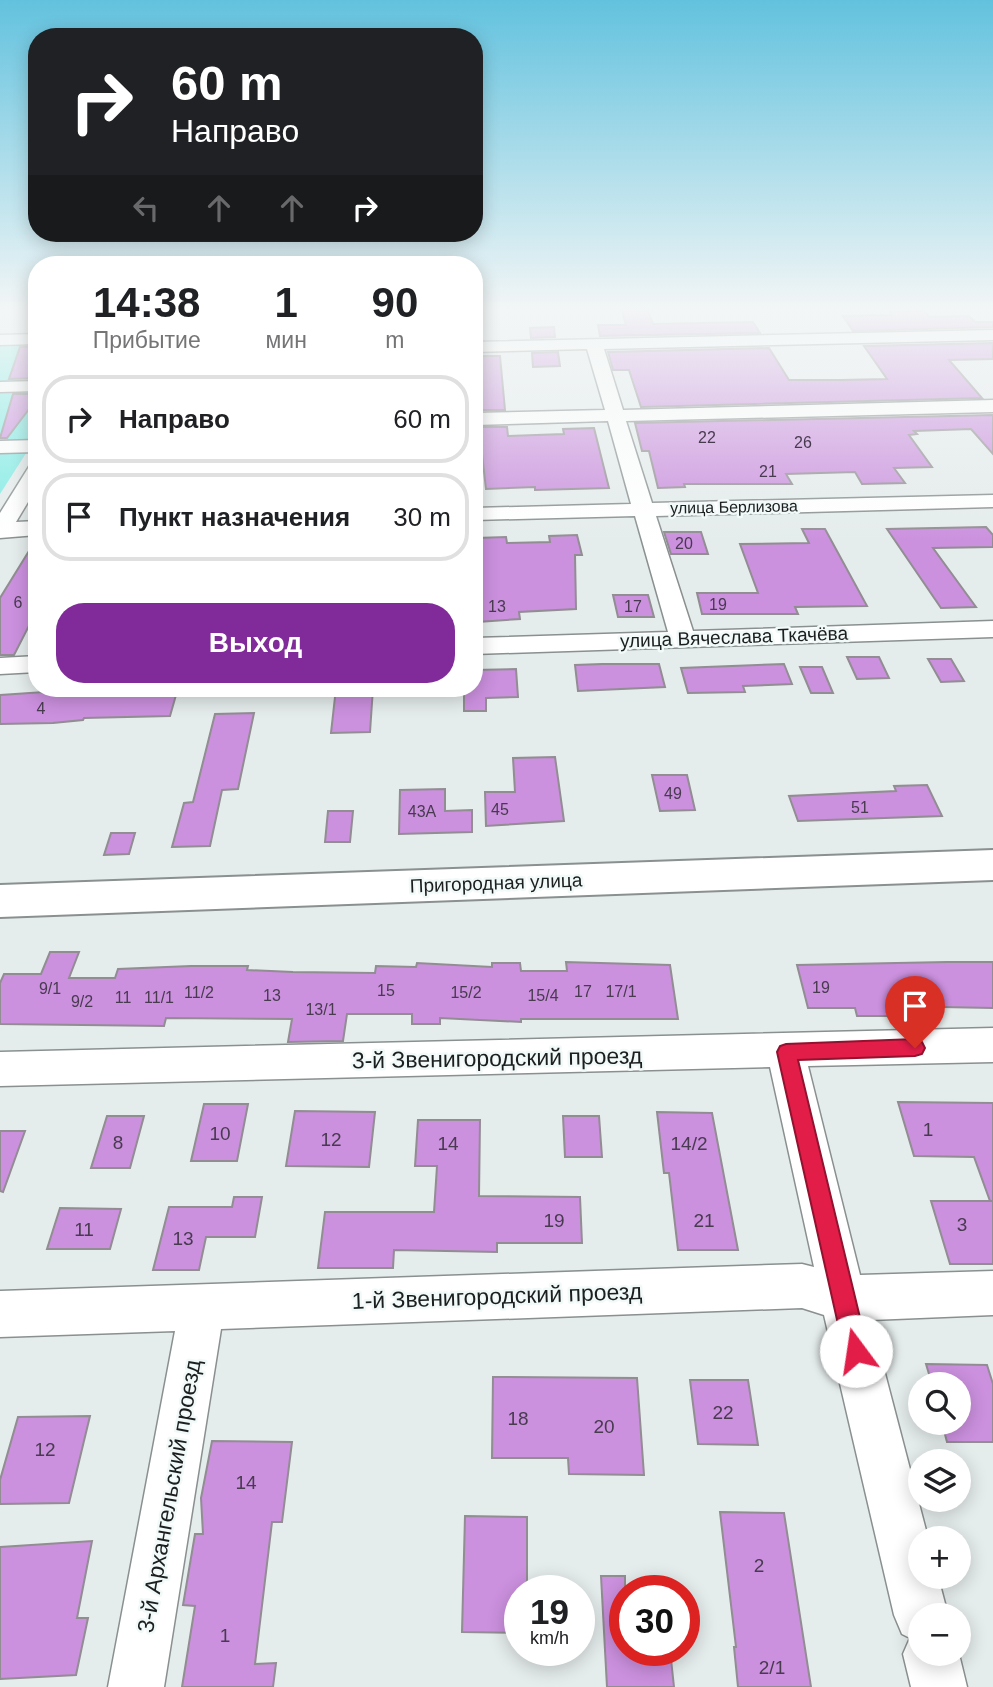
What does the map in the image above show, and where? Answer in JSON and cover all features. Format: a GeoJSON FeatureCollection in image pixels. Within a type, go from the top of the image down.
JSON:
{"type":"FeatureCollection","features":[{"type":"Feature","properties":{"kind":"street"},"geometry":{"type":"LineString","coordinates":[[0,387],[28,386]]}},
{"type":"Feature","properties":{"kind":"street"},"geometry":{"type":"LineString","coordinates":[[606,386],[682,638]]}},
{"type":"Feature","properties":{"kind":"street"},"geometry":{"type":"LineString","coordinates":[[483,419],[993,405]]}},
{"type":"Feature","properties":{"kind":"street"},"geometry":{"type":"LineString","coordinates":[[0,447],[28,446]]}},
{"type":"Feature","properties":{"kind":"street"},"geometry":{"type":"LineString","coordinates":[[28,483],[3,521],[28,526]]}},
{"type":"Feature","properties":{"kind":"street","name":"улица Берлизова"},"geometry":{"type":"LineString","coordinates":[[483,514],[993,501]]}},
{"type":"Feature","properties":{"kind":"street","name":"улица Вячеслава Ткачёва"},"geometry":{"type":"LineString","coordinates":[[483,646],[993,629]]}},
{"type":"Feature","properties":{"kind":"street"},"geometry":{"type":"LineString","coordinates":[[0,666],[28,664]]}},
{"type":"Feature","properties":{"kind":"street","name":"Пригородная улица"},"geometry":{"type":"LineString","coordinates":[[0,901],[993,864]]}},
{"type":"Feature","properties":{"kind":"street","name":"3-й Звенигородский проезд"},"geometry":{"type":"LineString","coordinates":[[0,1069],[993,1045]]}},
{"type":"Feature","properties":{"kind":"street"},"geometry":{"type":"LineString","coordinates":[[786,1052],[918,1603]]}},
{"type":"Feature","properties":{"kind":"street","name":"1-й Звенигородский проезд"},"geometry":{"type":"LineString","coordinates":[[0,1314],[802,1286],[843,1298],[993,1293]]}},
{"type":"Feature","properties":{"kind":"street","name":"3-й Архангельский проезд"},"geometry":{"type":"LineString","coordinates":[[136,1687],[202,1305]]}},
{"type":"Feature","properties":{"kind":"street"},"geometry":{"type":"LineString","coordinates":[[934,1666],[939,1687]]}},
{"type":"Feature","properties":{"kind":"shaded area"},"geometry":{"type":"Polygon","coordinates":[[[0,386],[28,386],[28,450],[0,494],[0,386]]]}},
{"type":"Feature","properties":{"kind":"building"},"geometry":{"type":"Polygon","coordinates":[[[483,386],[503,386],[505,410],[483,410],[483,386]]]}},
{"type":"Feature","properties":{"kind":"building"},"geometry":{"type":"Polygon","coordinates":[[[634,386],[971,386],[982,398],[641,407],[634,386]]]}},
{"type":"Feature","properties":{"kind":"building"},"geometry":{"type":"Polygon","coordinates":[[[13,394],[28,394],[28,410],[7,438],[0,438],[13,394]]]}},
{"type":"Feature","properties":{"kind":"building"},"geometry":{"type":"Polygon","coordinates":[[[993,415],[993,454],[971,429],[914,431],[917,434],[909,435],[932,467],[894,468],[905,483],[862,484],[855,472],[786,474],[792,484],[684,484],[685,487],[658,488],[649,451],[642,451],[635,423],[993,415]]]}},
{"type":"Feature","properties":{"kind":"building"},"geometry":{"type":"Polygon","coordinates":[[[483,427],[507,427],[508,436],[564,434],[563,429],[594,428],[609,488],[486,489],[483,427]]]}},
{"type":"Feature","properties":{"kind":"building"},"geometry":{"type":"Polygon","coordinates":[[[986,527],[993,535],[993,547],[933,548],[976,607],[941,608],[887,529],[986,527]]]}},
{"type":"Feature","properties":{"kind":"building"},"geometry":{"type":"Polygon","coordinates":[[[802,529],[825,529],[867,606],[795,607],[798,614],[702,614],[697,593],[758,593],[740,544],[809,543],[802,529]]]}},
{"type":"Feature","properties":{"kind":"building"},"geometry":{"type":"Polygon","coordinates":[[[664,532],[701,532],[708,554],[671,554],[664,532]]]}},
{"type":"Feature","properties":{"kind":"building"},"geometry":{"type":"Polygon","coordinates":[[[577,535],[582,555],[575,555],[576,609],[519,612],[520,619],[483,622],[483,538],[506,537],[507,543],[550,542],[549,536],[577,535]]]}},
{"type":"Feature","properties":{"kind":"building"},"geometry":{"type":"Polygon","coordinates":[[[28,553],[28,628],[14,655],[0,655],[0,598],[28,553]]]}},
{"type":"Feature","properties":{"kind":"building"},"geometry":{"type":"Polygon","coordinates":[[[613,595],[648,595],[654,617],[618,617],[613,595]]]}},
{"type":"Feature","properties":{"kind":"building"},"geometry":{"type":"Polygon","coordinates":[[[847,657],[879,657],[889,678],[857,679],[847,657]]]}},
{"type":"Feature","properties":{"kind":"building"},"geometry":{"type":"Polygon","coordinates":[[[928,659],[951,659],[964,681],[941,682],[928,659]]]}},
{"type":"Feature","properties":{"kind":"building"},"geometry":{"type":"Polygon","coordinates":[[[659,664],[665,687],[578,691],[575,665],[659,664]]]}},
{"type":"Feature","properties":{"kind":"building"},"geometry":{"type":"Polygon","coordinates":[[[784,664],[792,684],[743,686],[745,692],[688,693],[681,668],[784,664]]]}},
{"type":"Feature","properties":{"kind":"building"},"geometry":{"type":"Polygon","coordinates":[[[800,667],[822,667],[833,693],[811,693],[800,667]]]}},
{"type":"Feature","properties":{"kind":"building"},"geometry":{"type":"Polygon","coordinates":[[[516,669],[518,697],[486,698],[486,711],[464,711],[464,697],[483,697],[483,670],[516,669]]]}},
{"type":"Feature","properties":{"kind":"building"},"geometry":{"type":"Polygon","coordinates":[[[28,693],[28,697],[175,697],[170,716],[0,724],[0,695],[28,693]]]}},
{"type":"Feature","properties":{"kind":"building"},"geometry":{"type":"Polygon","coordinates":[[[335,697],[372,697],[370,732],[331,733],[335,697]]]}},
{"type":"Feature","properties":{"kind":"building"},"geometry":{"type":"Polygon","coordinates":[[[254,713],[238,789],[222,790],[210,846],[172,847],[184,803],[193,802],[215,714],[254,713]]]}},
{"type":"Feature","properties":{"kind":"building"},"geometry":{"type":"Polygon","coordinates":[[[555,757],[564,821],[486,826],[485,792],[515,792],[513,758],[555,757]]]}},
{"type":"Feature","properties":{"kind":"building"},"geometry":{"type":"Polygon","coordinates":[[[652,775],[687,775],[695,810],[660,811],[652,775]]]}},
{"type":"Feature","properties":{"kind":"building"},"geometry":{"type":"Polygon","coordinates":[[[927,785],[942,816],[798,821],[789,796],[896,791],[894,786],[927,785]]]}},
{"type":"Feature","properties":{"kind":"building"},"geometry":{"type":"Polygon","coordinates":[[[445,789],[445,811],[472,810],[472,832],[399,834],[400,790],[445,789]]]}},
{"type":"Feature","properties":{"kind":"building"},"geometry":{"type":"Polygon","coordinates":[[[328,811],[353,811],[350,842],[325,842],[328,811]]]}},
{"type":"Feature","properties":{"kind":"building"},"geometry":{"type":"Polygon","coordinates":[[[111,833],[135,833],[129,854],[104,855],[111,833]]]}},
{"type":"Feature","properties":{"kind":"building"},"geometry":{"type":"Polygon","coordinates":[[[50,952],[79,952],[69,978],[115,978],[118,969],[191,966],[248,966],[247,970],[375,973],[376,966],[416,967],[417,963],[492,967],[492,963],[520,963],[521,971],[567,971],[566,962],[670,965],[678,1019],[521,1019],[521,1022],[440,1018],[440,1024],[412,1024],[412,1014],[347,1014],[343,1041],[288,1042],[292,1019],[166,1018],[164,1026],[0,1024],[0,983],[4,974],[41,974],[50,952]]]}},
{"type":"Feature","properties":{"kind":"building"},"geometry":{"type":"Polygon","coordinates":[[[993,962],[993,1008],[889,1006],[892,1016],[857,1016],[855,1008],[808,1008],[797,965],[993,962]]]}},
{"type":"Feature","properties":{"kind":"building"},"geometry":{"type":"Polygon","coordinates":[[[898,1102],[993,1103],[993,1201],[990,1201],[974,1157],[914,1156],[898,1102]]]}},
{"type":"Feature","properties":{"kind":"building"},"geometry":{"type":"Polygon","coordinates":[[[204,1104],[248,1104],[237,1161],[191,1161],[204,1104]]]}},
{"type":"Feature","properties":{"kind":"building"},"geometry":{"type":"Polygon","coordinates":[[[295,1111],[375,1112],[369,1167],[286,1166],[295,1111]]]}},
{"type":"Feature","properties":{"kind":"building"},"geometry":{"type":"Polygon","coordinates":[[[657,1112],[712,1113],[738,1250],[678,1250],[669,1173],[664,1173],[657,1112]]]}},
{"type":"Feature","properties":{"kind":"building"},"geometry":{"type":"Polygon","coordinates":[[[107,1116],[144,1116],[130,1168],[91,1168],[107,1116]]]}},
{"type":"Feature","properties":{"kind":"building"},"geometry":{"type":"Polygon","coordinates":[[[563,1116],[599,1116],[602,1157],[565,1157],[563,1116]]]}},
{"type":"Feature","properties":{"kind":"building"},"geometry":{"type":"Polygon","coordinates":[[[418,1120],[480,1120],[479,1196],[580,1197],[582,1243],[497,1243],[497,1252],[394,1250],[393,1268],[318,1268],[325,1212],[434,1212],[437,1166],[415,1166],[418,1120]]]}},
{"type":"Feature","properties":{"kind":"building"},"geometry":{"type":"Polygon","coordinates":[[[0,1131],[25,1131],[3,1192],[0,1191],[0,1131]]]}},
{"type":"Feature","properties":{"kind":"building"},"geometry":{"type":"Polygon","coordinates":[[[234,1197],[262,1197],[255,1237],[206,1237],[199,1270],[153,1270],[169,1207],[232,1207],[234,1197]]]}},
{"type":"Feature","properties":{"kind":"building"},"geometry":{"type":"Polygon","coordinates":[[[931,1201],[993,1201],[993,1264],[950,1264],[931,1201]]]}},
{"type":"Feature","properties":{"kind":"building"},"geometry":{"type":"Polygon","coordinates":[[[60,1208],[121,1209],[110,1249],[47,1249],[60,1208]]]}},
{"type":"Feature","properties":{"kind":"building"},"geometry":{"type":"Polygon","coordinates":[[[926,1364],[987,1365],[993,1384],[993,1442],[947,1442],[945,1435],[971,1435],[971,1372],[928,1372],[926,1364]]]}},
{"type":"Feature","properties":{"kind":"building"},"geometry":{"type":"Polygon","coordinates":[[[493,1377],[637,1378],[644,1475],[569,1474],[568,1458],[492,1458],[493,1377]]]}},
{"type":"Feature","properties":{"kind":"building"},"geometry":{"type":"Polygon","coordinates":[[[690,1380],[748,1380],[758,1445],[698,1444],[690,1380]]]}},
{"type":"Feature","properties":{"kind":"building"},"geometry":{"type":"Polygon","coordinates":[[[90,1416],[69,1503],[0,1504],[0,1480],[18,1417],[90,1416]]]}},
{"type":"Feature","properties":{"kind":"building"},"geometry":{"type":"Polygon","coordinates":[[[212,1441],[292,1442],[282,1522],[272,1522],[255,1664],[276,1663],[273,1687],[182,1687],[195,1606],[183,1605],[195,1534],[203,1534],[201,1498],[212,1441]]]}},
{"type":"Feature","properties":{"kind":"building"},"geometry":{"type":"Polygon","coordinates":[[[720,1512],[784,1513],[811,1687],[738,1687],[736,1647],[720,1512]]]}},
{"type":"Feature","properties":{"kind":"building"},"geometry":{"type":"Polygon","coordinates":[[[465,1516],[527,1517],[527,1575],[504,1575],[504,1633],[462,1632],[465,1516]]]}},
{"type":"Feature","properties":{"kind":"building"},"geometry":{"type":"Polygon","coordinates":[[[92,1541],[77,1618],[88,1618],[76,1675],[0,1679],[0,1547],[92,1541]]]}},
{"type":"Feature","properties":{"kind":"building"},"geometry":{"type":"Polygon","coordinates":[[[601,1576],[609,1576],[609,1666],[672,1666],[674,1687],[607,1687],[601,1576]]]}},
{"type":"Feature","properties":{"kind":"route"},"geometry":{"type":"LineString","coordinates":[[856,1351],[786,1052],[915,1048]]}}]}
